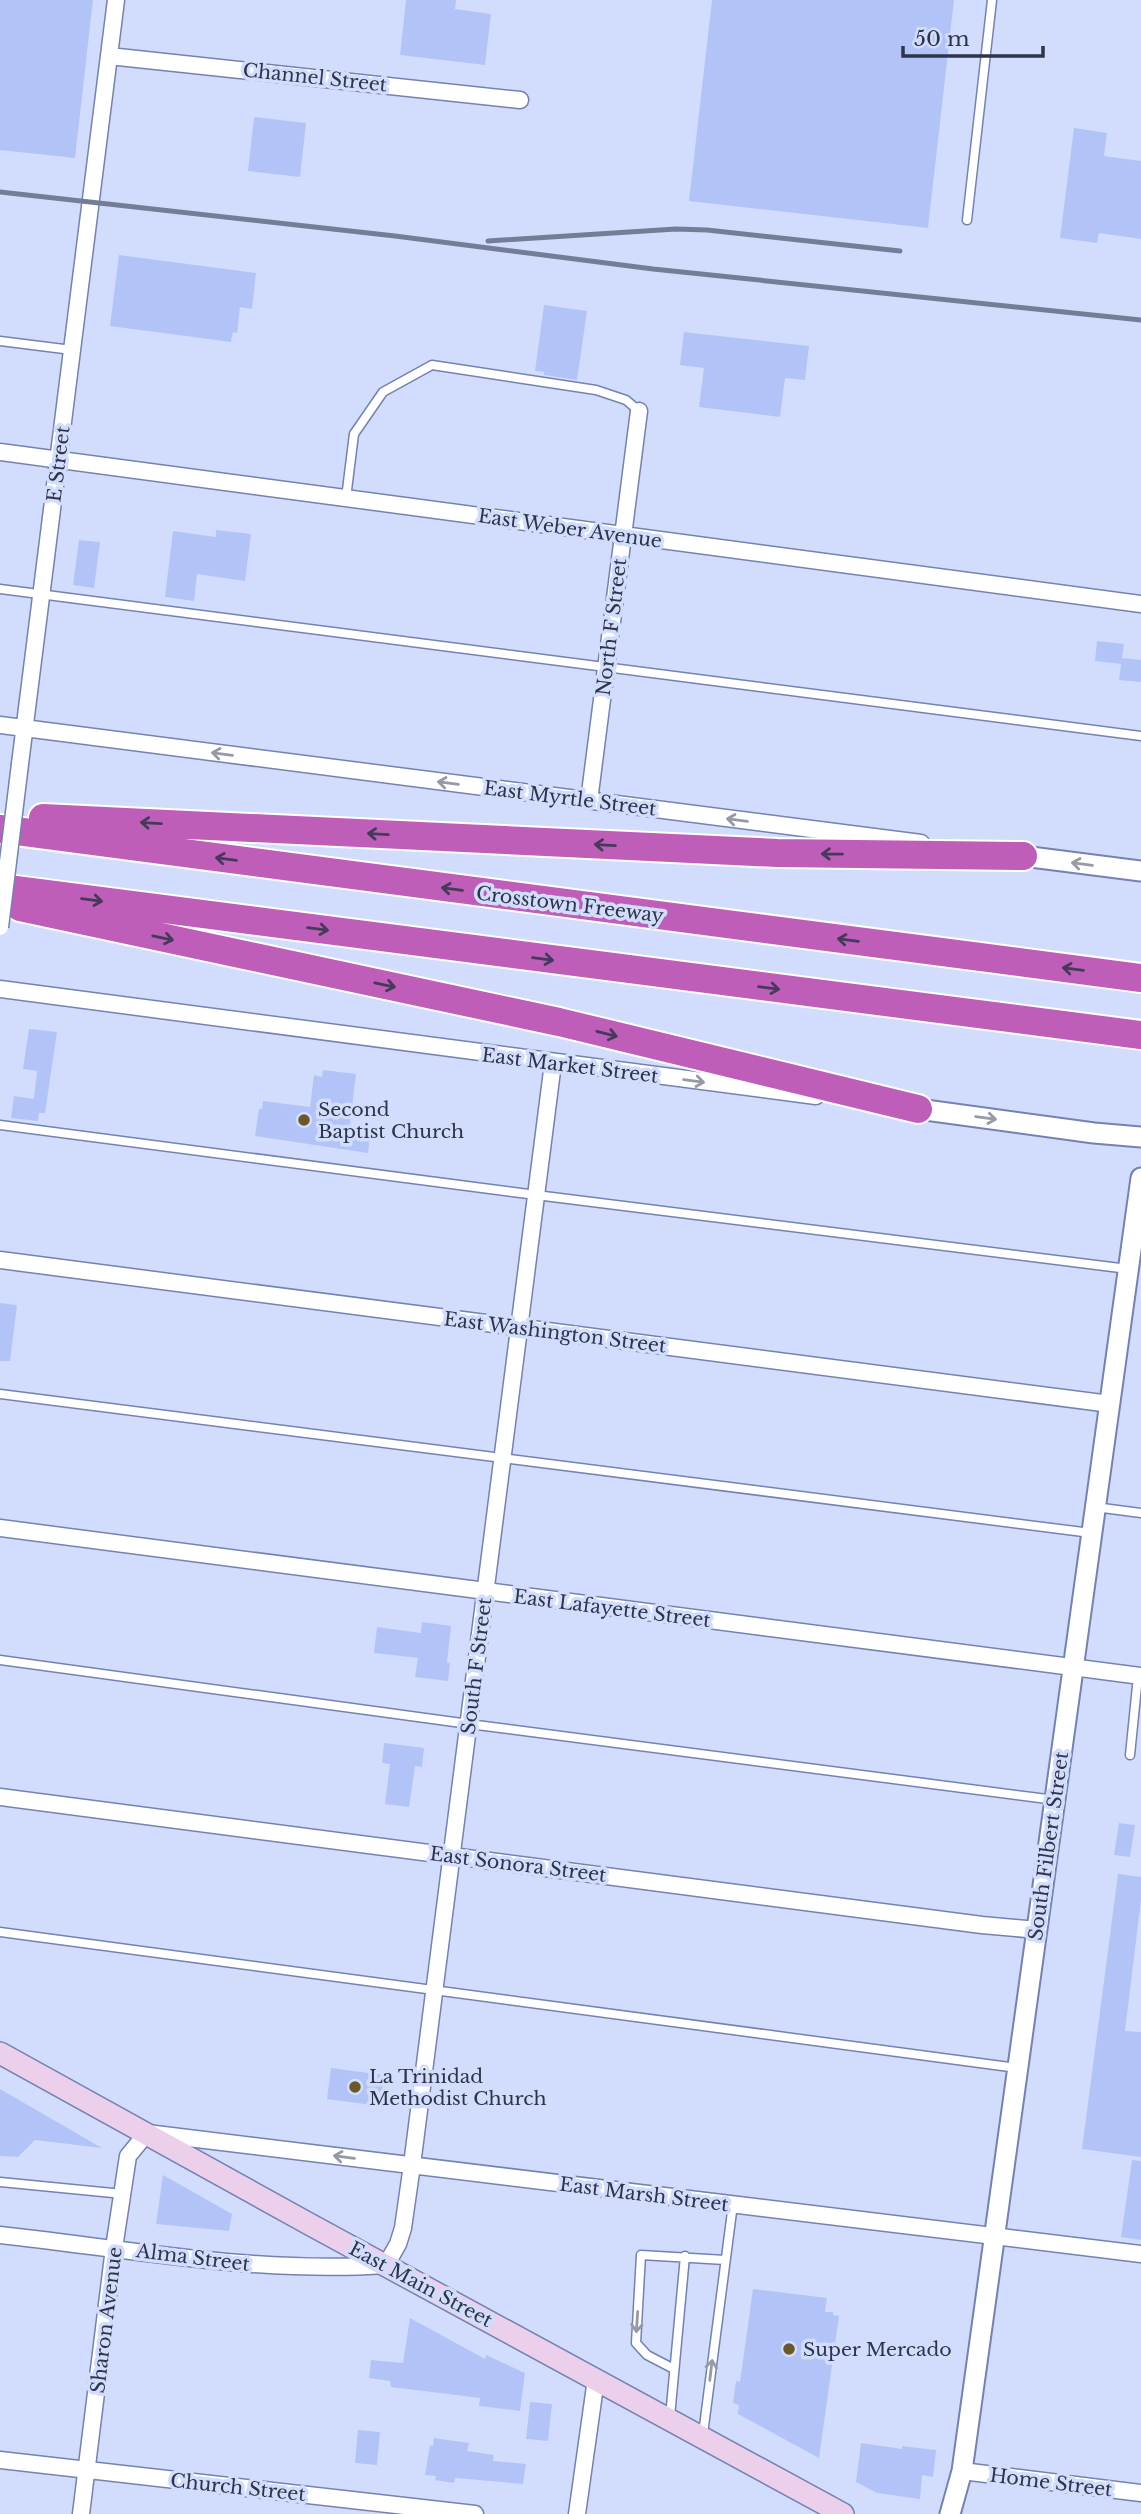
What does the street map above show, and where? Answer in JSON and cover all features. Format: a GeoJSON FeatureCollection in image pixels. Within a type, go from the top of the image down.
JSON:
{"type":"FeatureCollection","features":[{"type":"Feature","properties":{"kind":"highway"},"geometry":{"type":"LineString","coordinates":[[0,816],[777,853],[1023,856]]}},
{"type":"Feature","properties":{"kind":"highway","name":"Crosstown Freeway"},"geometry":{"type":"LineString","coordinates":[[0,829],[1141,978]]}},
{"type":"Feature","properties":{"kind":"highway"},"geometry":{"type":"LineString","coordinates":[[0,888],[1141,1035]]}},
{"type":"Feature","properties":{"kind":"highway"},"geometry":{"type":"LineString","coordinates":[[0,903],[558,1022],[918,1109]]}},
{"type":"Feature","properties":{"kind":"main road","name":"East Main Street"},"geometry":{"type":"LineString","coordinates":[[0,2053],[843,2514]]}},
{"type":"Feature","properties":{"kind":"street","name":"E Street"},"geometry":{"type":"LineString","coordinates":[[0,927],[116,0]]}},
{"type":"Feature","properties":{"kind":"street","name":"Channel Street"},"geometry":{"type":"LineString","coordinates":[[109,56],[520,100]]}},
{"type":"Feature","properties":{"kind":"street","name":"North F Street"},"geometry":{"type":"LineString","coordinates":[[589,801],[639,411]]}},
{"type":"Feature","properties":{"kind":"street","name":"East Weber Avenue"},"geometry":{"type":"LineString","coordinates":[[0,453],[1141,604]]}},
{"type":"Feature","properties":{"kind":"street","name":"East Myrtle Street"},"geometry":{"type":"LineString","coordinates":[[0,725],[1141,871]]}},
{"type":"Feature","properties":{"kind":"street","name":"East Market Street"},"geometry":{"type":"LineString","coordinates":[[0,989],[553,1063],[1141,1137]]}},
{"type":"Feature","properties":{"kind":"street","name":"South F Street"},"geometry":{"type":"LineString","coordinates":[[386,2265],[398,2244],[403,2228],[412,2165],[553,1063]]}},
{"type":"Feature","properties":{"kind":"street","name":"South Filbert Street"},"geometry":{"type":"LineString","coordinates":[[950,2514],[962,2471],[1128,1269],[1136,1249],[1141,1178]]}},
{"type":"Feature","properties":{"kind":"street","name":"East Washington Street"},"geometry":{"type":"LineString","coordinates":[[0,1261],[1110,1404]]}},
{"type":"Feature","properties":{"kind":"street","name":"East Lafayette Street"},"geometry":{"type":"LineString","coordinates":[[0,1528],[1140,1676]]}},
{"type":"Feature","properties":{"kind":"street","name":"East Sonora Street"},"geometry":{"type":"LineString","coordinates":[[0,1797],[1037,1930]]}},
{"type":"Feature","properties":{"kind":"street","name":"East Marsh Street"},"geometry":{"type":"LineString","coordinates":[[148,2133],[1141,2254]]}},
{"type":"Feature","properties":{"kind":"street","name":"Sharon Avenue"},"geometry":{"type":"LineString","coordinates":[[81,2514],[128,2157],[148,2133]]}},
{"type":"Feature","properties":{"kind":"street","name":"Alma Street"},"geometry":{"type":"LineString","coordinates":[[0,2235],[254,2264],[324,2268],[386,2265]]}},
{"type":"Feature","properties":{"kind":"street"},"geometry":{"type":"LineString","coordinates":[[577,2514],[596,2379]]}},
{"type":"Feature","properties":{"kind":"street","name":"Church Street"},"geometry":{"type":"LineString","coordinates":[[0,2460],[475,2514]]}},
{"type":"Feature","properties":{"kind":"street","name":"Home Street"},"geometry":{"type":"LineString","coordinates":[[962,2471],[1141,2493]]}},
{"type":"Feature","properties":{"kind":"lane"},"geometry":{"type":"LineString","coordinates":[[967,220],[992,0]]}},
{"type":"Feature","properties":{"kind":"lane"},"geometry":{"type":"LineString","coordinates":[[0,341],[72,350]]}},
{"type":"Feature","properties":{"kind":"lane"},"geometry":{"type":"LineString","coordinates":[[346,498],[354,434],[383,392],[432,365],[596,390],[626,400],[639,411]]}},
{"type":"Feature","properties":{"kind":"lane"},"geometry":{"type":"LineString","coordinates":[[0,589],[1141,736]]}},
{"type":"Feature","properties":{"kind":"lane"},"geometry":{"type":"LineString","coordinates":[[0,1125],[1128,1269]]}},
{"type":"Feature","properties":{"kind":"lane"},"geometry":{"type":"LineString","coordinates":[[0,1394],[1092,1533]]}},
{"type":"Feature","properties":{"kind":"lane"},"geometry":{"type":"LineString","coordinates":[[1096,1507],[1141,1513]]}},
{"type":"Feature","properties":{"kind":"lane"},"geometry":{"type":"LineString","coordinates":[[0,1660],[1055,1800]]}},
{"type":"Feature","properties":{"kind":"lane"},"geometry":{"type":"LineString","coordinates":[[1130,1755],[1140,1676]]}},
{"type":"Feature","properties":{"kind":"lane"},"geometry":{"type":"LineString","coordinates":[[0,1932],[1018,2068]]}},
{"type":"Feature","properties":{"kind":"lane"},"geometry":{"type":"LineString","coordinates":[[0,2182],[123,2194]]}},
{"type":"Feature","properties":{"kind":"lane"},"geometry":{"type":"LineString","coordinates":[[702,2437],[733,2204]]}},
{"type":"Feature","properties":{"kind":"lane"},"geometry":{"type":"LineString","coordinates":[[674,2369],[647,2355],[636,2343],[641,2255],[725,2260]]}},
{"type":"Feature","properties":{"kind":"lane"},"geometry":{"type":"LineString","coordinates":[[669,2419],[685,2256]]}},
{"type":"Feature","properties":{"kind":"building"},"geometry":{"type":"Polygon","coordinates":[[[0,0],[93,0],[75,158],[0,150],[0,0]]]}},
{"type":"Feature","properties":{"kind":"building"},"geometry":{"type":"Polygon","coordinates":[[[406,0],[456,0],[455,9],[491,14],[485,65],[400,55],[406,0]]]}},
{"type":"Feature","properties":{"kind":"building"},"geometry":{"type":"Polygon","coordinates":[[[712,0],[954,0],[928,228],[689,201],[712,0]]]}},
{"type":"Feature","properties":{"kind":"building"},"geometry":{"type":"Polygon","coordinates":[[[254,117],[306,123],[300,177],[248,171],[254,117]]]}},
{"type":"Feature","properties":{"kind":"building"},"geometry":{"type":"Polygon","coordinates":[[[1074,128],[1107,133],[1104,156],[1141,161],[1141,239],[1099,233],[1097,243],[1060,238],[1074,128]]]}},
{"type":"Feature","properties":{"kind":"building"},"geometry":{"type":"Polygon","coordinates":[[[119,255],[256,273],[252,309],[240,307],[237,333],[233,332],[231,342],[110,326],[119,255]]]}},
{"type":"Feature","properties":{"kind":"building"},"geometry":{"type":"Polygon","coordinates":[[[544,305],[587,311],[577,380],[535,371],[544,305]]]}},
{"type":"Feature","properties":{"kind":"building"},"geometry":{"type":"Polygon","coordinates":[[[684,332],[809,346],[805,380],[785,378],[780,417],[699,407],[704,368],[680,365],[684,332]]]}},
{"type":"Feature","properties":{"kind":"building"},"geometry":{"type":"Polygon","coordinates":[[[216,530],[251,534],[245,581],[197,574],[194,601],[165,597],[173,531],[216,537],[216,530]]]}},
{"type":"Feature","properties":{"kind":"building"},"geometry":{"type":"Polygon","coordinates":[[[79,540],[100,542],[94,588],[73,585],[79,540]]]}},
{"type":"Feature","properties":{"kind":"building"},"geometry":{"type":"Polygon","coordinates":[[[1097,641],[1124,644],[1122,658],[1141,660],[1141,682],[1119,680],[1121,664],[1095,661],[1097,641]]]}},
{"type":"Feature","properties":{"kind":"building"},"geometry":{"type":"Polygon","coordinates":[[[29,1029],[57,1032],[45,1113],[39,1113],[38,1121],[11,1118],[14,1096],[34,1099],[37,1071],[23,1069],[29,1029]]]}},
{"type":"Feature","properties":{"kind":"building","name":"Second Baptist Church"},"geometry":{"type":"Polygon","coordinates":[[[323,1070],[356,1074],[349,1132],[370,1135],[368,1153],[255,1136],[259,1109],[262,1109],[263,1101],[310,1107],[314,1075],[322,1077],[323,1070]]]}},
{"type":"Feature","properties":{"kind":"building"},"geometry":{"type":"Polygon","coordinates":[[[0,1303],[17,1305],[10,1361],[0,1361],[0,1303]]]}},
{"type":"Feature","properties":{"kind":"building"},"geometry":{"type":"Polygon","coordinates":[[[422,1622],[451,1626],[448,1681],[415,1677],[418,1658],[374,1653],[377,1627],[421,1633],[422,1622]]]}},
{"type":"Feature","properties":{"kind":"building"},"geometry":{"type":"Polygon","coordinates":[[[384,1743],[424,1748],[422,1767],[415,1766],[409,1807],[385,1804],[390,1764],[382,1763],[384,1743]]]}},
{"type":"Feature","properties":{"kind":"building"},"geometry":{"type":"Polygon","coordinates":[[[1119,1823],[1135,1825],[1130,1857],[1114,1855],[1119,1823]]]}},
{"type":"Feature","properties":{"kind":"building"},"geometry":{"type":"Polygon","coordinates":[[[1118,1874],[1141,1877],[1141,1900],[1125,2031],[1141,2032],[1141,2157],[1082,2149],[1118,1874]]]}},
{"type":"Feature","properties":{"kind":"building","name":"La Trinidad Methodist Church"},"geometry":{"type":"Polygon","coordinates":[[[331,2068],[384,2075],[380,2106],[327,2099],[331,2068]]]}},
{"type":"Feature","properties":{"kind":"building"},"geometry":{"type":"Polygon","coordinates":[[[0,2089],[102,2148],[35,2140],[18,2157],[0,2156],[0,2089]]]}},
{"type":"Feature","properties":{"kind":"building"},"geometry":{"type":"Polygon","coordinates":[[[1132,2160],[1141,2161],[1141,2240],[1121,2237],[1132,2160]]]}},
{"type":"Feature","properties":{"kind":"building"},"geometry":{"type":"Polygon","coordinates":[[[163,2175],[232,2214],[229,2231],[156,2224],[163,2175]]]}},
{"type":"Feature","properties":{"kind":"building","name":"Super Mercado"},"geometry":{"type":"Polygon","coordinates":[[[753,2289],[827,2298],[825,2312],[833,2312],[833,2315],[839,2316],[819,2458],[738,2414],[739,2405],[733,2403],[736,2381],[740,2382],[753,2289]]]}},
{"type":"Feature","properties":{"kind":"building"},"geometry":{"type":"Polygon","coordinates":[[[410,2318],[485,2359],[486,2355],[525,2373],[520,2411],[479,2406],[480,2398],[391,2387],[390,2381],[369,2378],[371,2360],[403,2363],[410,2318]]]}},
{"type":"Feature","properties":{"kind":"building"},"geometry":{"type":"Polygon","coordinates":[[[530,2402],[552,2404],[548,2441],[526,2439],[530,2402]]]}},
{"type":"Feature","properties":{"kind":"building"},"geometry":{"type":"Polygon","coordinates":[[[358,2430],[380,2432],[377,2465],[355,2463],[358,2430]]]}},
{"type":"Feature","properties":{"kind":"building"},"geometry":{"type":"Polygon","coordinates":[[[434,2438],[469,2443],[467,2451],[494,2455],[493,2461],[526,2464],[523,2484],[457,2478],[454,2483],[435,2480],[436,2476],[425,2475],[430,2445],[433,2446],[434,2438]]]}},
{"type":"Feature","properties":{"kind":"building"},"geometry":{"type":"Polygon","coordinates":[[[861,2443],[902,2449],[902,2446],[936,2450],[933,2477],[922,2475],[920,2499],[877,2493],[856,2482],[861,2443]]]}},
{"type":"Feature","properties":{"kind":"railway"},"geometry":{"type":"LineString","coordinates":[[0,192],[395,236],[653,269],[1141,320]]}},
{"type":"Feature","properties":{"kind":"railway"},"geometry":{"type":"LineString","coordinates":[[488,241],[676,229],[900,251]]}},
{"type":"Feature","properties":{"kind":"place","name":"Second Baptist Church"},"geometry":{"type":"Point","coordinates":[304,1120]}},
{"type":"Feature","properties":{"kind":"place","name":"La Trinidad Methodist Church"},"geometry":{"type":"Point","coordinates":[355,2087]}},
{"type":"Feature","properties":{"kind":"place","name":"Super Mercado"},"geometry":{"type":"Point","coordinates":[789,2349]}}]}
